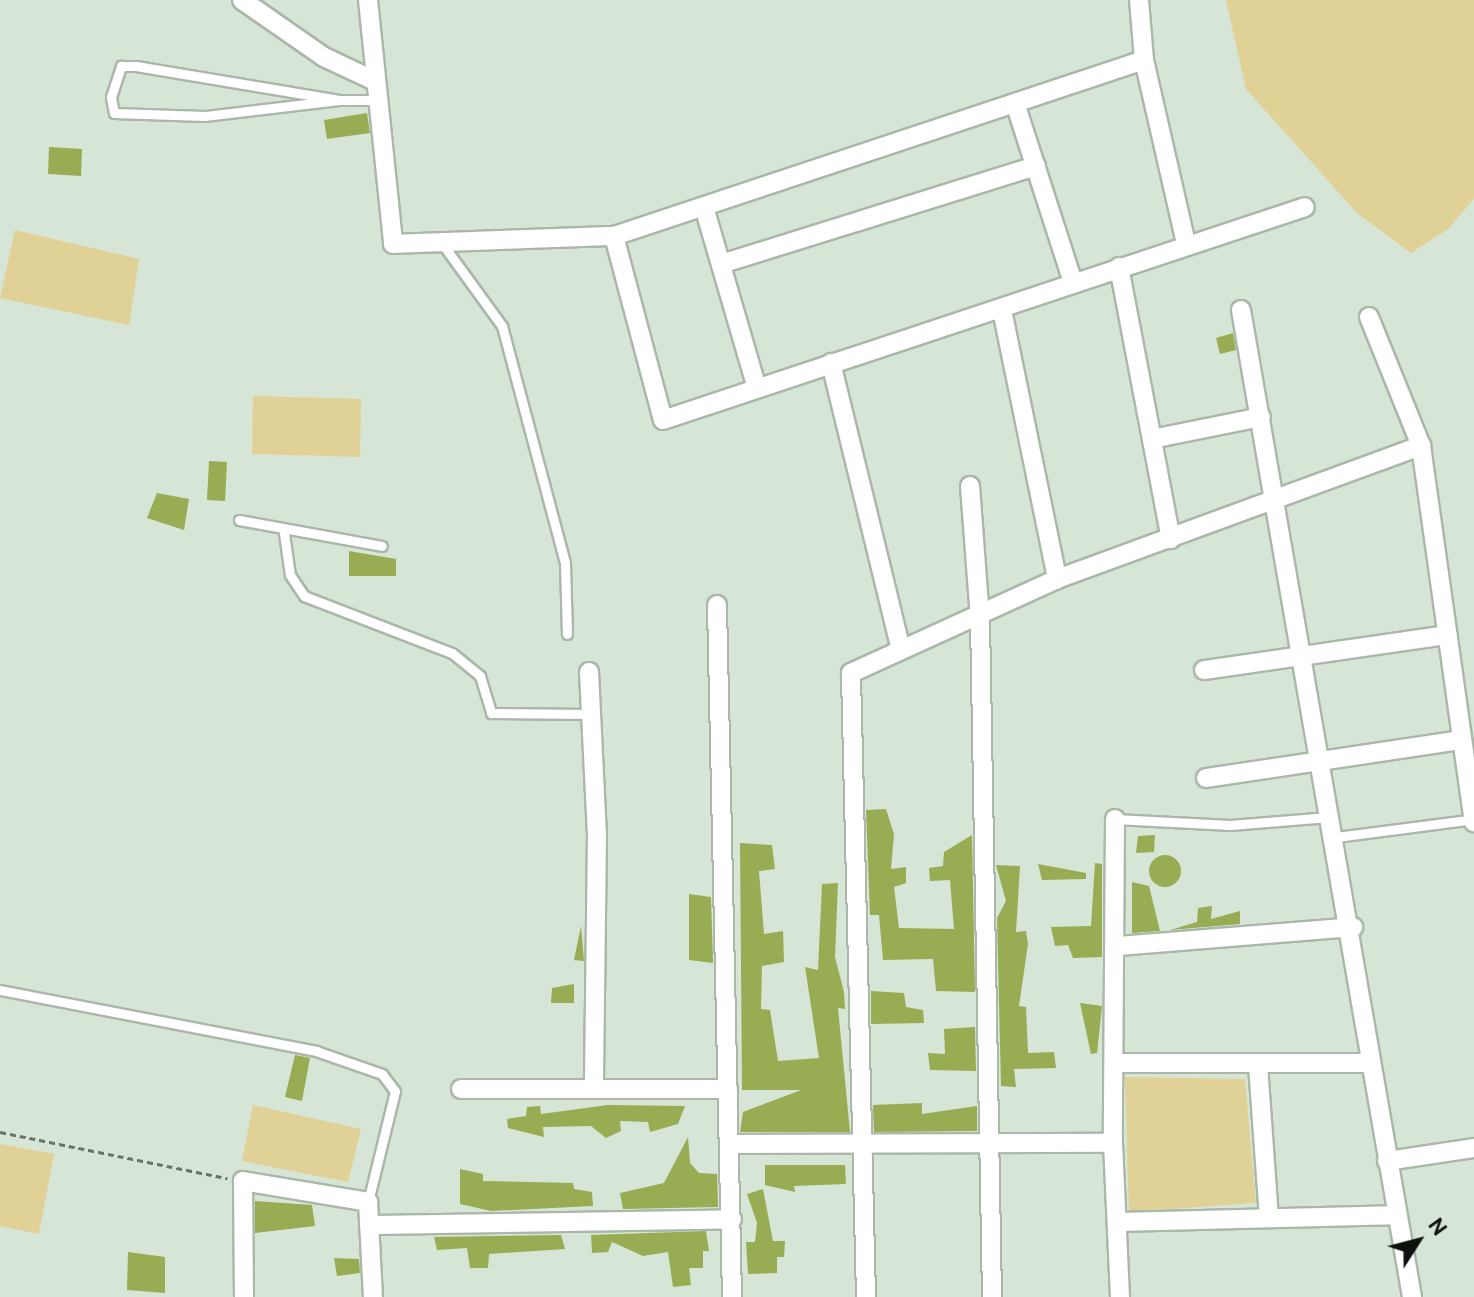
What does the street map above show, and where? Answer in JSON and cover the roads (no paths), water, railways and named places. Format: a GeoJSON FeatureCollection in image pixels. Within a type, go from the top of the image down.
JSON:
{"type":"FeatureCollection","features":[{"type":"Feature","properties":{"kind":"street"},"geometry":{"type":"LineString","coordinates":[[242,0],[376,90]]}},
{"type":"Feature","properties":{"kind":"street"},"geometry":{"type":"LineString","coordinates":[[368,0],[393,244],[614,236],[1144,60]]}},
{"type":"Feature","properties":{"kind":"street"},"geometry":{"type":"LineString","coordinates":[[1139,0],[1144,60],[1186,244]]}},
{"type":"Feature","properties":{"kind":"street"},"geometry":{"type":"LineString","coordinates":[[1015,103],[1073,283]]}},
{"type":"Feature","properties":{"kind":"street"},"geometry":{"type":"LineString","coordinates":[[721,264],[1036,166]]}},
{"type":"Feature","properties":{"kind":"street"},"geometry":{"type":"LineString","coordinates":[[704,207],[757,388]]}},
{"type":"Feature","properties":{"kind":"street"},"geometry":{"type":"LineString","coordinates":[[614,236],[663,420],[1305,207]]}},
{"type":"Feature","properties":{"kind":"street"},"geometry":{"type":"LineString","coordinates":[[1119,267],[1171,539]]}},
{"type":"Feature","properties":{"kind":"street"},"geometry":{"type":"LineString","coordinates":[[1002,310],[1057,579]]}},
{"type":"Feature","properties":{"kind":"street"},"geometry":{"type":"LineString","coordinates":[[1241,310],[1353,927],[1369,1063],[1394,1215],[1412,1297]]}},
{"type":"Feature","properties":{"kind":"street"},"geometry":{"type":"LineString","coordinates":[[1369,317],[1421,446],[1474,820]]}},
{"type":"Feature","properties":{"kind":"street"},"geometry":{"type":"LineString","coordinates":[[831,363],[900,647]]}},
{"type":"Feature","properties":{"kind":"street"},"geometry":{"type":"LineString","coordinates":[[1152,439],[1261,417]]}},
{"type":"Feature","properties":{"kind":"street"},"geometry":{"type":"LineString","coordinates":[[866,1297],[849,685],[859,663],[980,618],[1057,579],[1421,446]]}},
{"type":"Feature","properties":{"kind":"street"},"geometry":{"type":"LineString","coordinates":[[970,486],[980,618],[992,1297]]}},
{"type":"Feature","properties":{"kind":"street"},"geometry":{"type":"LineString","coordinates":[[717,605],[728,1089],[732,1144],[732,1297]]}},
{"type":"Feature","properties":{"kind":"street"},"geometry":{"type":"LineString","coordinates":[[1204,670],[1447,635]]}},
{"type":"Feature","properties":{"kind":"street"},"geometry":{"type":"LineString","coordinates":[[589,672],[594,1089]]}},
{"type":"Feature","properties":{"kind":"street"},"geometry":{"type":"LineString","coordinates":[[1206,778],[1323,763],[1461,740]]}},
{"type":"Feature","properties":{"kind":"street"},"geometry":{"type":"LineString","coordinates":[[1115,819],[1118,946],[1113,1143],[1120,1297]]}},
{"type":"Feature","properties":{"kind":"street"},"geometry":{"type":"LineString","coordinates":[[1118,946],[1353,927]]}},
{"type":"Feature","properties":{"kind":"street"},"geometry":{"type":"LineString","coordinates":[[1115,1063],[1369,1063]]}},
{"type":"Feature","properties":{"kind":"street"},"geometry":{"type":"LineString","coordinates":[[1258,1065],[1269,1218]]}},
{"type":"Feature","properties":{"kind":"street"},"geometry":{"type":"LineString","coordinates":[[461,1089],[728,1089]]}},
{"type":"Feature","properties":{"kind":"street"},"geometry":{"type":"LineString","coordinates":[[732,1144],[860,1147],[1113,1143]]}},
{"type":"Feature","properties":{"kind":"street"},"geometry":{"type":"LineString","coordinates":[[1387,1161],[1474,1148]]}},
{"type":"Feature","properties":{"kind":"street"},"geometry":{"type":"LineString","coordinates":[[244,1297],[243,1181],[368,1202],[373,1297]]}},
{"type":"Feature","properties":{"kind":"street"},"geometry":{"type":"LineString","coordinates":[[1117,1222],[1394,1215]]}},
{"type":"Feature","properties":{"kind":"street"},"geometry":{"type":"LineString","coordinates":[[369,1225],[732,1219]]}},
{"type":"Feature","properties":{"kind":"lane"},"geometry":{"type":"LineString","coordinates":[[339,100],[136,66],[121,66],[111,97],[114,113],[204,116],[339,100],[376,90]]}},
{"type":"Feature","properties":{"kind":"lane"},"geometry":{"type":"LineString","coordinates":[[441,242],[506,339],[565,563],[567,634]]}},
{"type":"Feature","properties":{"kind":"lane"},"geometry":{"type":"LineString","coordinates":[[239,520],[284,533],[382,546]]}},
{"type":"Feature","properties":{"kind":"lane"},"geometry":{"type":"LineString","coordinates":[[284,533],[290,575],[304,596],[452,653],[480,676],[491,713],[591,714]]}},
{"type":"Feature","properties":{"kind":"lane"},"geometry":{"type":"LineString","coordinates":[[1115,819],[1230,825],[1333,816]]}},
{"type":"Feature","properties":{"kind":"lane"},"geometry":{"type":"LineString","coordinates":[[1336,837],[1474,820]]}},
{"type":"Feature","properties":{"kind":"lane"},"geometry":{"type":"LineString","coordinates":[[0,990],[316,1051],[382,1074],[395,1091],[368,1202]]}}]}
